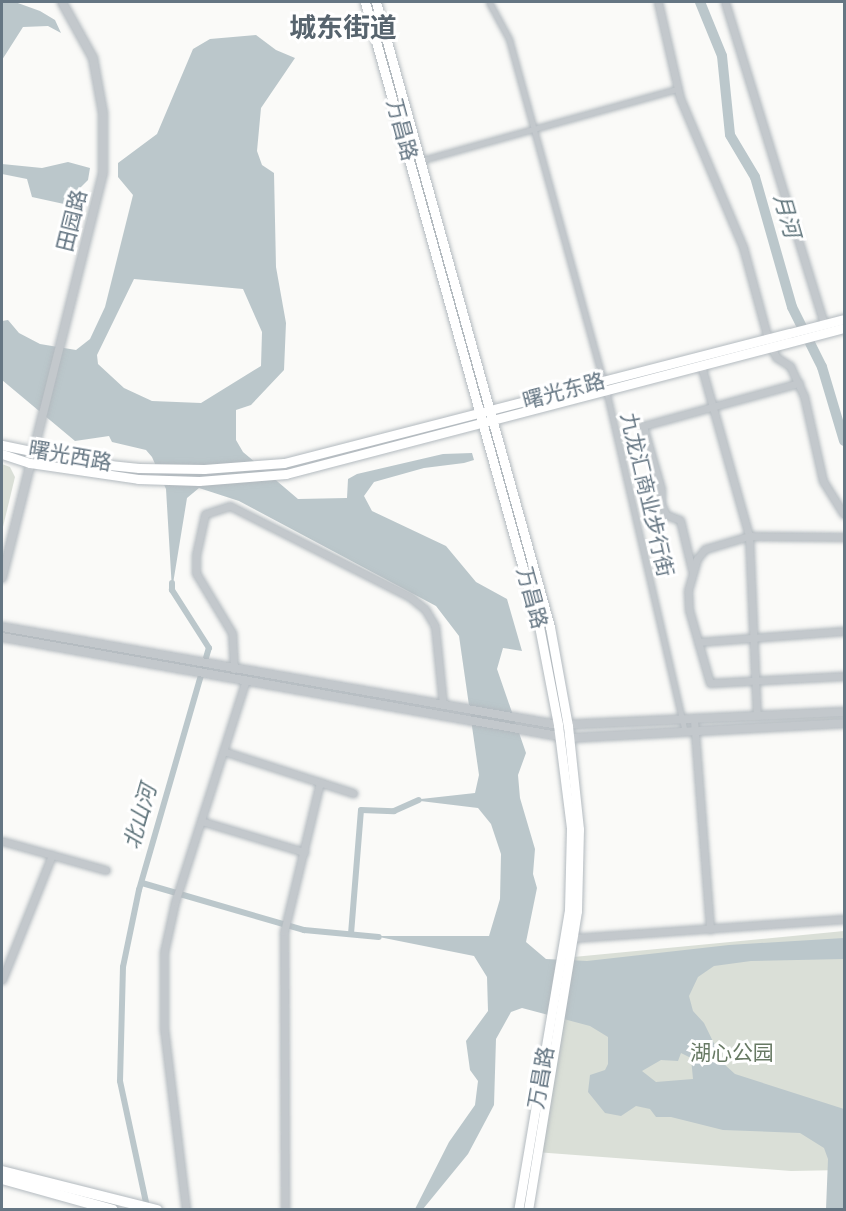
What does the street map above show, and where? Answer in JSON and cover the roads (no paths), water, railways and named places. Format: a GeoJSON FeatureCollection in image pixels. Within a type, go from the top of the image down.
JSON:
{"type":"FeatureCollection","features":[{"type":"Feature","properties":{"kind":"highway"},"geometry":{"type":"LineString","coordinates":[[2,1171],[116,1206]]}},
{"type":"Feature","properties":{"kind":"highway"},"geometry":{"type":"LineString","coordinates":[[2,1179],[116,1206],[157,1209]]}},
{"type":"Feature","properties":{"kind":"main road","name":"万昌路"},"geometry":{"type":"LineString","coordinates":[[365,2],[539,626],[563,726]]}},
{"type":"Feature","properties":{"kind":"main road","name":"万昌路"},"geometry":{"type":"LineString","coordinates":[[376,2],[418,161],[493,415],[550,627],[564,738],[579,829],[570,944],[518,1209]]}},
{"type":"Feature","properties":{"kind":"main road","name":"曙光东路"},"geometry":{"type":"LineString","coordinates":[[815,331],[824,324],[844,319]]}},
{"type":"Feature","properties":{"kind":"main road","name":"曙光东路"},"geometry":{"type":"LineString","coordinates":[[286,474],[493,415],[815,331],[844,327]]}},
{"type":"Feature","properties":{"kind":"main road","name":"曙光东路"},"geometry":{"type":"LineString","coordinates":[[605,386],[701,365],[770,343]]}},
{"type":"Feature","properties":{"kind":"main road","name":"曙光东路"},"geometry":{"type":"LineString","coordinates":[[284,463],[481,419]]}},
{"type":"Feature","properties":{"kind":"main road","name":"曙光西路"},"geometry":{"type":"LineString","coordinates":[[2,445],[32,452],[139,468],[204,469],[284,463]]}},
{"type":"Feature","properties":{"kind":"main road","name":"曙光西路"},"geometry":{"type":"LineString","coordinates":[[2,454],[30,463],[138,479],[199,481],[286,474]]}},
{"type":"Feature","properties":{"kind":"main road","name":"万昌路"},"geometry":{"type":"LineString","coordinates":[[528,1209],[556,1019]]}},
{"type":"Feature","properties":{"kind":"street","name":"田园路"},"geometry":{"type":"LineString","coordinates":[[2,578],[36,435],[99,193],[104,147],[104,113],[93,58],[62,2]]}},
{"type":"Feature","properties":{"kind":"street","name":"九龙汇商业步行街"},"geometry":{"type":"LineString","coordinates":[[489,2],[509,39],[605,386],[685,731]]}},
{"type":"Feature","properties":{"kind":"street"},"geometry":{"type":"LineString","coordinates":[[658,2],[677,89],[743,247],[770,343],[776,357],[790,366],[799,383],[823,481],[844,514]]}},
{"type":"Feature","properties":{"kind":"street"},"geometry":{"type":"LineString","coordinates":[[724,2],[824,324]]}},
{"type":"Feature","properties":{"kind":"street"},"geometry":{"type":"LineString","coordinates":[[418,161],[677,89]]}},
{"type":"Feature","properties":{"kind":"street"},"geometry":{"type":"LineString","coordinates":[[701,365],[749,536],[758,716]]}},
{"type":"Feature","properties":{"kind":"street"},"geometry":{"type":"LineString","coordinates":[[799,383],[643,426],[661,489],[660,503],[666,515],[680,520],[693,573],[689,610],[710,683],[844,676]]}},
{"type":"Feature","properties":{"kind":"street"},"geometry":{"type":"LineString","coordinates":[[230,668],[232,633],[196,573],[196,564],[205,514],[230,506],[410,597],[425,609],[435,626],[443,705]]}},
{"type":"Feature","properties":{"kind":"street"},"geometry":{"type":"LineString","coordinates":[[693,573],[705,549],[749,536],[844,537]]}},
{"type":"Feature","properties":{"kind":"street"},"geometry":{"type":"LineString","coordinates":[[2,627],[563,726],[844,712]]}},
{"type":"Feature","properties":{"kind":"street"},"geometry":{"type":"LineString","coordinates":[[698,642],[844,631]]}},
{"type":"Feature","properties":{"kind":"street"},"geometry":{"type":"LineString","coordinates":[[2,637],[564,738],[844,723]]}},
{"type":"Feature","properties":{"kind":"street"},"geometry":{"type":"LineString","coordinates":[[186,1209],[164,1029],[164,952],[175,902],[245,682]]}},
{"type":"Feature","properties":{"kind":"street"},"geometry":{"type":"LineString","coordinates":[[694,720],[710,929]]}},
{"type":"Feature","properties":{"kind":"street"},"geometry":{"type":"LineString","coordinates":[[223,751],[353,793]]}},
{"type":"Feature","properties":{"kind":"street"},"geometry":{"type":"LineString","coordinates":[[285,1209],[284,932],[320,782]]}},
{"type":"Feature","properties":{"kind":"street"},"geometry":{"type":"LineString","coordinates":[[201,821],[304,852]]}},
{"type":"Feature","properties":{"kind":"street"},"geometry":{"type":"LineString","coordinates":[[2,841],[106,870]]}},
{"type":"Feature","properties":{"kind":"street"},"geometry":{"type":"LineString","coordinates":[[2,980],[52,855]]}},
{"type":"Feature","properties":{"kind":"street"},"geometry":{"type":"LineString","coordinates":[[570,944],[710,929],[844,919]]}},
{"type":"Feature","properties":{"kind":"waterway","name":"月河"},"geometry":{"type":"LineString","coordinates":[[700,2],[722,56],[730,135],[755,177],[792,307],[822,367],[844,441]]}},
{"type":"Feature","properties":{"kind":"waterway","name":"北山河"},"geometry":{"type":"LineString","coordinates":[[147,1207],[120,1081],[123,967],[139,890],[209,648],[172,590],[172,583]]}},
{"type":"Feature","properties":{"kind":"waterway"},"geometry":{"type":"LineString","coordinates":[[351,934],[361,810],[394,811],[419,800]]}},
{"type":"Feature","properties":{"kind":"waterway"},"geometry":{"type":"LineString","coordinates":[[142,883],[304,930],[379,937]]}},
{"type":"Feature","properties":{"kind":"district","name":"城东街道"},"geometry":{"type":"Point","coordinates":[343,29]}},
{"type":"Feature","properties":{"kind":"park label","name":"湖心公园"},"geometry":{"type":"Point","coordinates":[732,1054]}}]}
